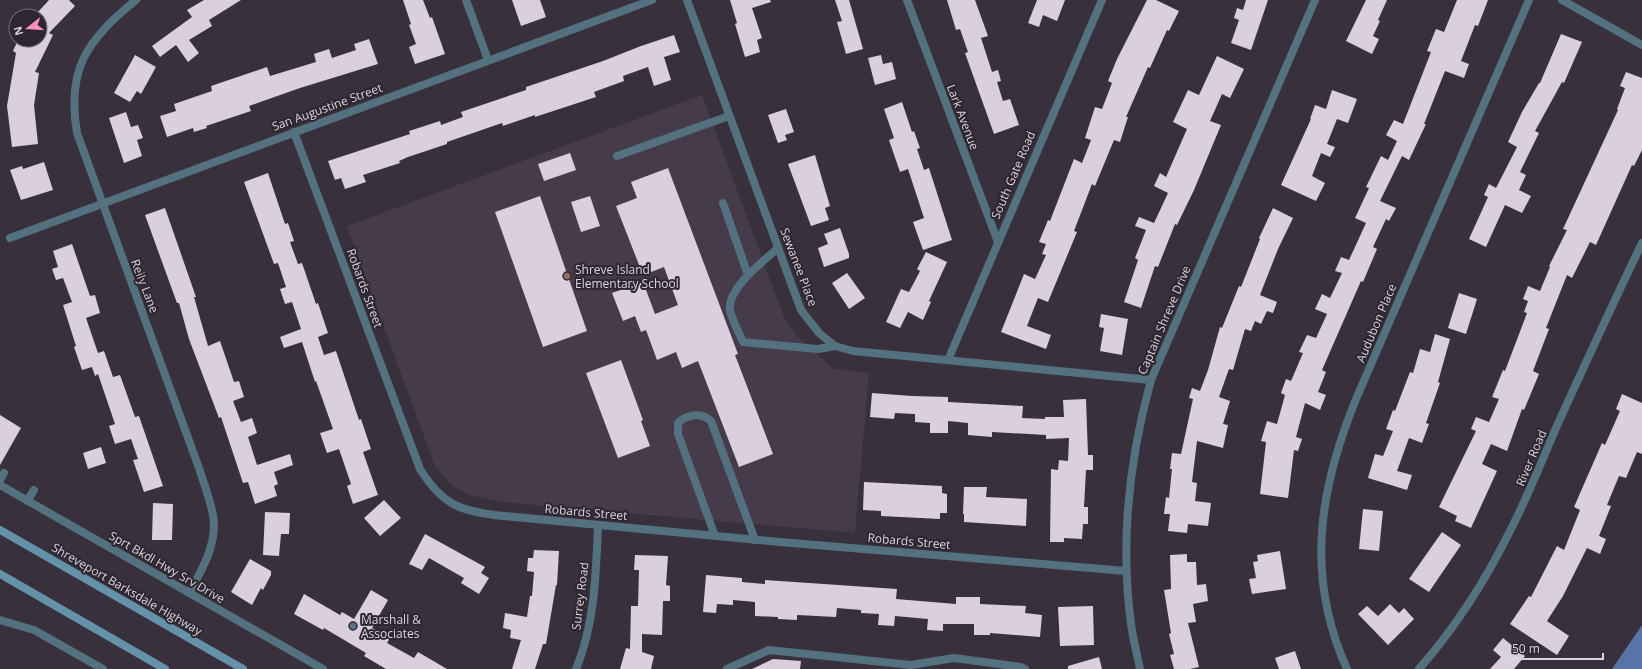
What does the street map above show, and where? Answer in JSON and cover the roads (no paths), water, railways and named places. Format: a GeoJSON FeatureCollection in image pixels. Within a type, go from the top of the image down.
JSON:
{"type":"FeatureCollection","features":[{"type":"Feature","properties":{"kind":"main road","name":"Shreveport Barksdale Highway"},"geometry":{"type":"LineString","coordinates":[[0,530],[242,669]]}},
{"type":"Feature","properties":{"kind":"main road"},"geometry":{"type":"LineString","coordinates":[[0,574],[165,669]]}},
{"type":"Feature","properties":{"kind":"street","name":"Reily Lane"},"geometry":{"type":"LineString","coordinates":[[136,0],[95,39],[80,66],[74,88],[73,111],[76,134],[199,468],[213,517],[213,534],[209,552],[202,570],[189,593]]}},
{"type":"Feature","properties":{"kind":"street"},"geometry":{"type":"LineString","coordinates":[[466,0],[488,60]]}},
{"type":"Feature","properties":{"kind":"street","name":"San Augustine Street"},"geometry":{"type":"LineString","coordinates":[[10,238],[652,0]]}},
{"type":"Feature","properties":{"kind":"street","name":"Sewanee Place"},"geometry":{"type":"LineString","coordinates":[[686,0],[801,310],[819,333],[835,346],[852,351],[1151,380]]}},
{"type":"Feature","properties":{"kind":"street","name":"Lark Avenue"},"geometry":{"type":"LineString","coordinates":[[907,0],[998,242]]}},
{"type":"Feature","properties":{"kind":"street","name":"South Gate Road"},"geometry":{"type":"LineString","coordinates":[[948,360],[1102,0]]}},
{"type":"Feature","properties":{"kind":"street","name":"Captain Shreve Drive"},"geometry":{"type":"LineString","coordinates":[[1140,669],[1131,626],[1126,571],[1127,520],[1132,467],[1141,415],[1151,380],[1315,0]]}},
{"type":"Feature","properties":{"kind":"street","name":"Audubon Place"},"geometry":{"type":"LineString","coordinates":[[1347,669],[1330,624],[1322,571],[1322,535],[1327,494],[1337,451],[1356,399],[1529,0]]}},
{"type":"Feature","properties":{"kind":"street"},"geometry":{"type":"LineString","coordinates":[[1562,0],[1642,46]]}},
{"type":"Feature","properties":{"kind":"street"},"geometry":{"type":"LineString","coordinates":[[617,156],[729,116]]}},
{"type":"Feature","properties":{"kind":"street","name":"Robards Street"},"geometry":{"type":"LineString","coordinates":[[294,132],[420,468],[430,485],[444,498],[460,508],[483,514],[755,540],[1126,571]]}},
{"type":"Feature","properties":{"kind":"street"},"geometry":{"type":"LineString","coordinates":[[723,203],[748,276]]}},
{"type":"Feature","properties":{"kind":"street","name":"River Road"},"geometry":{"type":"LineString","coordinates":[[1419,669],[1459,617],[1513,527],[1596,340],[1642,243]]}},
{"type":"Feature","properties":{"kind":"street"},"geometry":{"type":"LineString","coordinates":[[778,248],[740,284],[731,302],[730,311],[743,342],[818,349],[835,346]]}},
{"type":"Feature","properties":{"kind":"street"},"geometry":{"type":"LineString","coordinates":[[715,536],[678,434],[678,423],[682,418],[690,416],[705,416],[712,422],[755,540]]}},
{"type":"Feature","properties":{"kind":"street","name":"Sprt Bkdl Hwy Srv Drive"},"geometry":{"type":"LineString","coordinates":[[0,486],[322,669]]}},
{"type":"Feature","properties":{"kind":"street"},"geometry":{"type":"LineString","coordinates":[[27,501],[34,490]]}},
{"type":"Feature","properties":{"kind":"street","name":"Surrey Road"},"geometry":{"type":"LineString","coordinates":[[576,669],[587,635],[592,605],[596,578],[598,525]]}},
{"type":"Feature","properties":{"kind":"street"},"geometry":{"type":"LineString","coordinates":[[0,620],[34,630],[103,669]]}},
{"type":"Feature","properties":{"kind":"street"},"geometry":{"type":"LineString","coordinates":[[727,669],[769,650],[911,665]]}},
{"type":"Feature","properties":{"kind":"street"},"geometry":{"type":"LineString","coordinates":[[902,669],[911,665],[948,658],[962,658],[1021,667],[1025,669]]}},
{"type":"Feature","properties":{"kind":"water"},"geometry":{"type":"Polygon","coordinates":[[[1642,625],[1642,669],[1612,669],[1642,625]]]}},
{"type":"Feature","properties":{"kind":"place","name":"Shreve Island Elementary School"},"geometry":{"type":"Point","coordinates":[567,276]}},
{"type":"Feature","properties":{"kind":"place","name":"Marshall & Associates"},"geometry":{"type":"Point","coordinates":[353,626]}}]}
